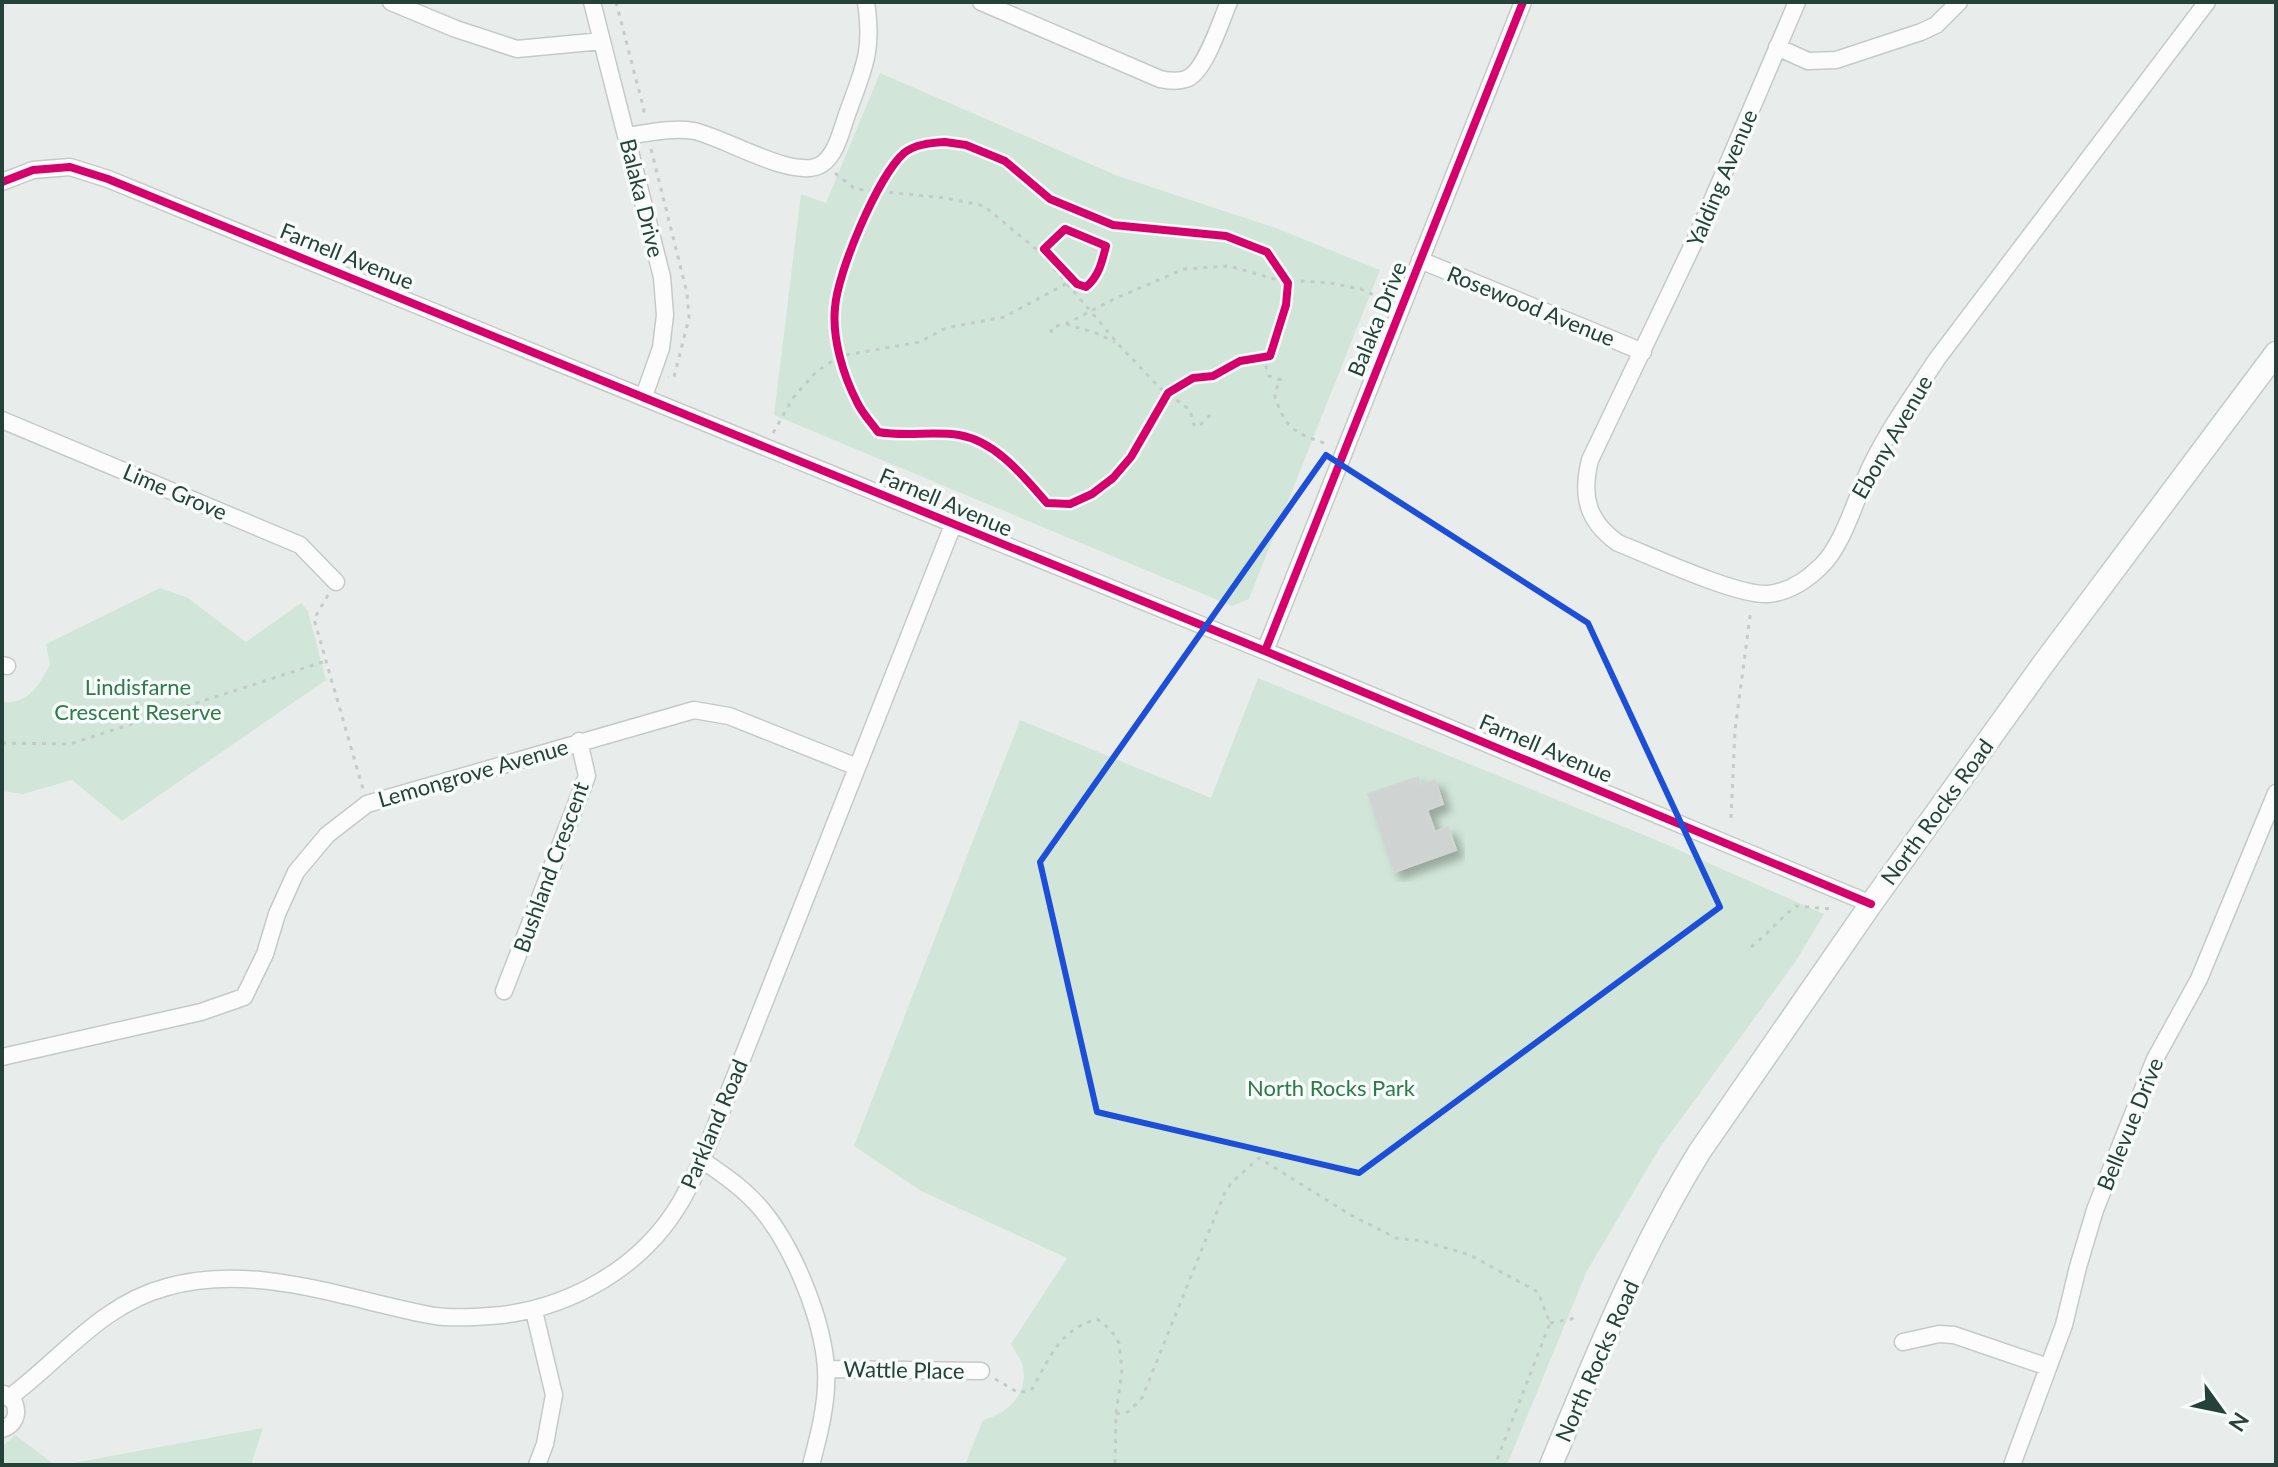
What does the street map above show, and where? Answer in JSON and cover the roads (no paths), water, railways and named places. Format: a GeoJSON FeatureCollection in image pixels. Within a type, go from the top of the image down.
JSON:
{"type":"FeatureCollection","features":[{"type":"Feature","properties":{"kind":"main road","name":"North Rocks Road"},"geometry":{"type":"LineString","coordinates":[[1551,1465],[1598,1354],[1678,1186],[1871,904],[2053,650],[2276,353]]}},
{"type":"Feature","properties":{"kind":"street"},"geometry":{"type":"LineString","coordinates":[[391,2],[456,29],[517,49],[602,41]]}},
{"type":"Feature","properties":{"kind":"street","name":"Balaka Drive"},"geometry":{"type":"LineString","coordinates":[[592,2],[662,277],[665,315],[661,348],[644,396]]}},
{"type":"Feature","properties":{"kind":"street"},"geometry":{"type":"LineString","coordinates":[[627,136],[693,131],[714,136],[785,165],[805,169],[822,164],[834,148],[866,64],[870,32],[866,2]]}},
{"type":"Feature","properties":{"kind":"street"},"geometry":{"type":"LineString","coordinates":[[981,2],[1160,79],[1175,82],[1189,79],[1200,66],[1229,2]]}},
{"type":"Feature","properties":{"kind":"street","name":"Balaka Drive"},"geometry":{"type":"LineString","coordinates":[[1265,651],[1523,2]]}},
{"type":"Feature","properties":{"kind":"street","name":"Yalding Avenue"},"geometry":{"type":"LineString","coordinates":[[1643,352],[1697,236],[1797,2]]}},
{"type":"Feature","properties":{"kind":"street"},"geometry":{"type":"LineString","coordinates":[[1777,47],[1808,61],[1836,60],[1936,25],[1959,2]]}},
{"type":"Feature","properties":{"kind":"street","name":"Ebony Avenue"},"geometry":{"type":"LineString","coordinates":[[1643,352],[1590,460],[1585,478],[1589,511],[1604,534],[1618,543],[1753,593],[1767,594],[1797,585],[1823,565],[1841,534],[1871,466],[1937,359],[2207,2]]}},
{"type":"Feature","properties":{"kind":"street","name":"Farnell Avenue"},"geometry":{"type":"LineString","coordinates":[[2,182],[33,170],[70,167],[108,179],[1265,651],[1871,904]]}},
{"type":"Feature","properties":{"kind":"street","name":"Rosewood Avenue"},"geometry":{"type":"LineString","coordinates":[[1420,260],[1643,352]]}},
{"type":"Feature","properties":{"kind":"street","name":"Lime Grove"},"geometry":{"type":"LineString","coordinates":[[2,420],[300,545],[336,582]]}},
{"type":"Feature","properties":{"kind":"street","name":"Parkland Road"},"geometry":{"type":"LineString","coordinates":[[2,1429],[11,1424],[16,1414],[16,1408],[6,1395],[76,1339],[141,1295],[196,1281],[227,1278],[280,1282],[439,1316],[483,1317],[534,1311],[582,1293],[621,1270],[655,1236],[679,1205],[702,1160],[953,525]]}},
{"type":"Feature","properties":{"kind":"street","name":"Lemongrove Avenue"},"geometry":{"type":"LineString","coordinates":[[2,1057],[201,1012],[244,997],[265,954],[277,914],[296,872],[327,835],[367,804],[694,710],[729,716],[857,767]]}},
{"type":"Feature","properties":{"kind":"street","name":"Bushland Crescent"},"geometry":{"type":"LineString","coordinates":[[504,991],[587,776],[579,741]]}},
{"type":"Feature","properties":{"kind":"street","name":"Bellevue Drive"},"geometry":{"type":"LineString","coordinates":[[2012,1465],[2064,1325],[2095,1210],[2155,1059],[2199,979],[2276,793]]}},
{"type":"Feature","properties":{"kind":"street"},"geometry":{"type":"LineString","coordinates":[[702,1160],[735,1182],[763,1211],[790,1253],[810,1302],[826,1369],[821,1428],[811,1465]]}},
{"type":"Feature","properties":{"kind":"street"},"geometry":{"type":"LineString","coordinates":[[534,1311],[554,1395],[545,1444],[537,1465]]}},
{"type":"Feature","properties":{"kind":"street"},"geometry":{"type":"LineString","coordinates":[[1903,1342],[1939,1334],[1954,1335],[2048,1367]]}},
{"type":"Feature","properties":{"kind":"street","name":"Wattle Place"},"geometry":{"type":"LineString","coordinates":[[826,1369],[981,1371]]}},
{"type":"Feature","properties":{"kind":"park label","name":"Lindisfarne Crescent Reserve"},"geometry":{"type":"Point","coordinates":[138,700]}},
{"type":"Feature","properties":{"kind":"park label","name":"North Rocks Park"},"geometry":{"type":"Point","coordinates":[1331,1088]}}]}
